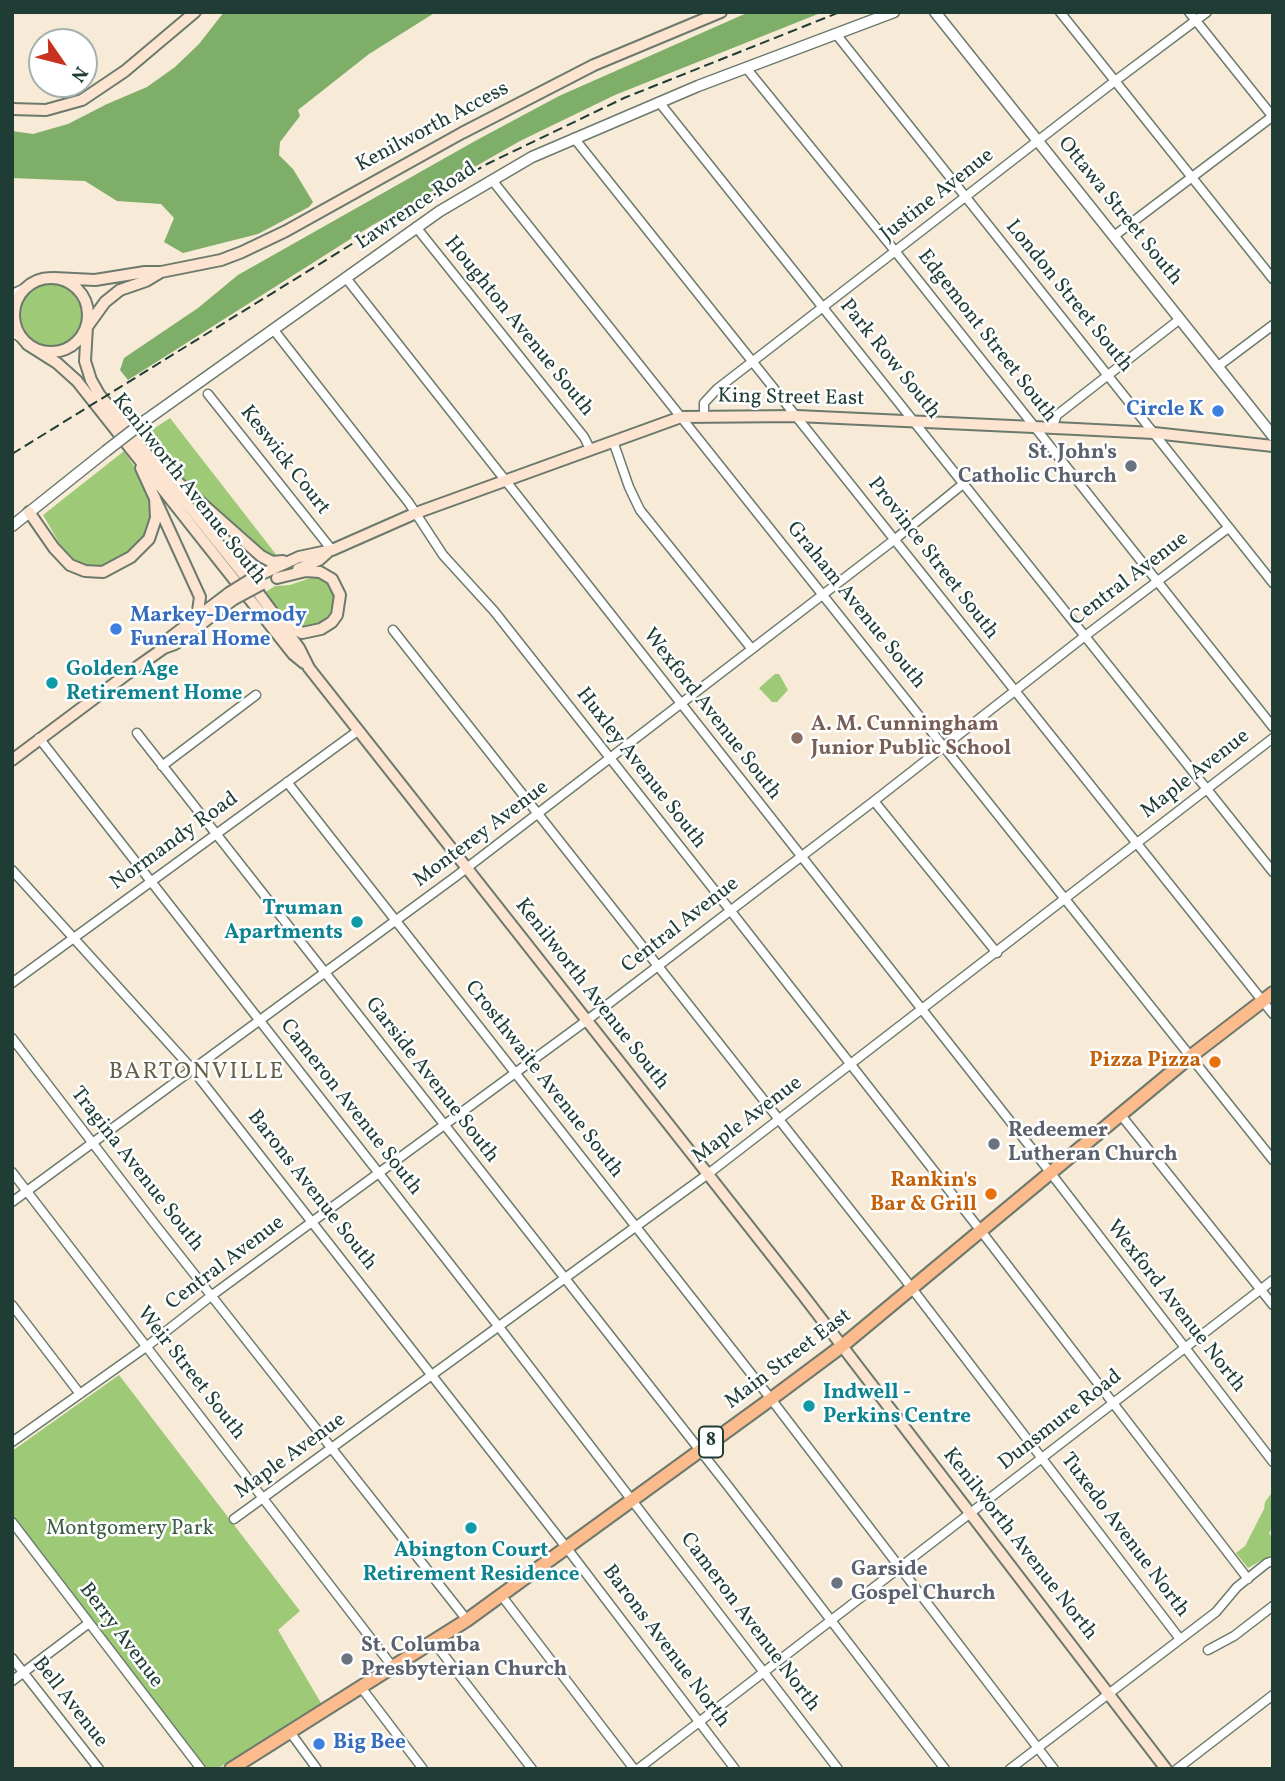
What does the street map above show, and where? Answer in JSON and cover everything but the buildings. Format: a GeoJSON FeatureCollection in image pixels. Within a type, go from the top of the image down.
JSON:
{"type":"FeatureCollection","features":[{"type":"Feature","properties":{"kind":"main road"},"geometry":{"type":"LineString","coordinates":[[12,109],[46,110],[82,100],[116,78],[195,12]]}},
{"type":"Feature","properties":{"kind":"main road","name":"Kenilworth Access"},"geometry":{"type":"LineString","coordinates":[[54,278],[95,280],[161,272],[221,260],[265,243],[462,133],[594,65],[721,12]]}},
{"type":"Feature","properties":{"kind":"main road","name":"Kenilworth Access"},"geometry":{"type":"LineString","coordinates":[[87,327],[99,308],[116,293],[161,272]]}},
{"type":"Feature","properties":{"kind":"main road"},"geometry":{"type":"LineString","coordinates":[[54,278],[70,283],[83,295],[88,308],[87,327],[76,343],[60,351],[43,352],[20,338],[14,323],[15,307],[27,287],[39,279],[54,278]]}},
{"type":"Feature","properties":{"kind":"main road","name":"Kenilworth Avenue South"},"geometry":{"type":"LineString","coordinates":[[87,327],[85,352],[91,380],[114,413],[277,619],[299,648],[309,667],[842,1346]]}},
{"type":"Feature","properties":{"kind":"main road","name":"Kenilworth Avenue South"},"geometry":{"type":"LineString","coordinates":[[20,338],[57,363],[77,381],[293,654],[309,667]]}},
{"type":"Feature","properties":{"kind":"main road","name":"King Street East"},"geometry":{"type":"LineString","coordinates":[[164,648],[171,637],[191,621],[299,557],[332,550],[416,513],[681,417],[797,416],[1052,428],[1154,433],[1273,446]]}},
{"type":"Feature","properties":{"kind":"main road"},"geometry":{"type":"LineString","coordinates":[[132,450],[200,597],[198,611],[191,621]]}},
{"type":"Feature","properties":{"kind":"main road"},"geometry":{"type":"LineString","coordinates":[[145,452],[261,556],[278,562],[299,557]]}},
{"type":"Feature","properties":{"kind":"main road"},"geometry":{"type":"LineString","coordinates":[[29,512],[54,548],[70,565],[85,571],[103,572],[131,557],[149,539],[156,518],[155,498]]}},
{"type":"Feature","properties":{"kind":"main road","name":"King Street East"},"geometry":{"type":"LineString","coordinates":[[258,581],[276,578],[319,560],[332,550]]}},
{"type":"Feature","properties":{"kind":"main road"},"geometry":{"type":"LineString","coordinates":[[276,578],[306,571],[320,572],[338,586],[341,600],[332,622],[311,632],[302,633],[277,619]]}},
{"type":"Feature","properties":{"kind":"main road","name":"King Street East"},"geometry":{"type":"LineString","coordinates":[[12,760],[164,648],[175,644],[232,596]]}},
{"type":"Feature","properties":{"kind":"main road","name":"Main Street East"},"geometry":{"type":"LineString","coordinates":[[231,1769],[467,1619],[771,1399],[842,1346],[1120,1114],[1273,993]]}},
{"type":"Feature","properties":{"kind":"main road","name":"Kenilworth Avenue North"},"geometry":{"type":"LineString","coordinates":[[842,1346],[1166,1769]]}},
{"type":"Feature","properties":{"kind":"street","name":"Lawrence Road"},"geometry":{"type":"LineString","coordinates":[[12,526],[146,420],[416,227],[492,180],[574,138],[659,102],[894,12]]}},
{"type":"Feature","properties":{"kind":"street","name":"Ottawa Street South"},"geometry":{"type":"LineString","coordinates":[[935,12],[1273,436]]}},
{"type":"Feature","properties":{"kind":"street"},"geometry":{"type":"LineString","coordinates":[[1060,12],[1273,279]]}},
{"type":"Feature","properties":{"kind":"street"},"geometry":{"type":"LineString","coordinates":[[1114,236],[1273,117],[1189,12]]}},
{"type":"Feature","properties":{"kind":"street","name":"Justine Avenue"},"geometry":{"type":"LineString","coordinates":[[704,416],[704,403],[710,394],[1207,12]]}},
{"type":"Feature","properties":{"kind":"street","name":"London Street South"},"geometry":{"type":"LineString","coordinates":[[836,34],[1273,583]]}},
{"type":"Feature","properties":{"kind":"street","name":"Edgemont Street South"},"geometry":{"type":"LineString","coordinates":[[747,69],[1273,727]]}},
{"type":"Feature","properties":{"kind":"street","name":"Park Row South"},"geometry":{"type":"LineString","coordinates":[[659,102],[1273,872]]}},
{"type":"Feature","properties":{"kind":"street","name":"Province Street South"},"geometry":{"type":"LineString","coordinates":[[574,138],[1273,1014]]}},
{"type":"Feature","properties":{"kind":"street","name":"Graham Avenue South"},"geometry":{"type":"LineString","coordinates":[[492,180],[1273,1160]]}},
{"type":"Feature","properties":{"kind":"street","name":"Houghton Avenue South"},"geometry":{"type":"LineString","coordinates":[[416,227],[590,449]]}},
{"type":"Feature","properties":{"kind":"street","name":"Wexford Avenue South"},"geometry":{"type":"LineString","coordinates":[[346,278],[1050,1172]]}},
{"type":"Feature","properties":{"kind":"street"},"geometry":{"type":"LineString","coordinates":[[12,294],[27,287]]}},
{"type":"Feature","properties":{"kind":"street"},"geometry":{"type":"LineString","coordinates":[[1052,428],[1057,415],[1180,319]]}},
{"type":"Feature","properties":{"kind":"street"},"geometry":{"type":"LineString","coordinates":[[1217,367],[1273,325]]}},
{"type":"Feature","properties":{"kind":"street","name":"Huxley Avenue South"},"geometry":{"type":"LineString","coordinates":[[273,329],[416,513],[443,555],[494,611],[730,910],[1248,1579]]}},
{"type":"Feature","properties":{"kind":"street","name":"Keswick Court"},"geometry":{"type":"LineString","coordinates":[[208,394],[332,550]]}},
{"type":"Feature","properties":{"kind":"street"},"geometry":{"type":"LineString","coordinates":[[613,441],[640,510],[751,649]]}},
{"type":"Feature","properties":{"kind":"street","name":"Monterey Avenue"},"geometry":{"type":"LineString","coordinates":[[12,1202],[539,814],[963,484]]}},
{"type":"Feature","properties":{"kind":"street","name":"Central Avenue"},"geometry":{"type":"LineString","coordinates":[[13,1440],[146,1347],[312,1221],[586,1021],[1228,528]]}},
{"type":"Feature","properties":{"kind":"street","name":"Tuxedo Avenue North"},"geometry":{"type":"LineString","coordinates":[[393,630],[912,1288],[1181,1639]]}},
{"type":"Feature","properties":{"kind":"street"},"geometry":{"type":"LineString","coordinates":[[162,766],[256,695]]}},
{"type":"Feature","properties":{"kind":"street","name":"Normandy Road"},"geometry":{"type":"LineString","coordinates":[[12,983],[359,730]]}},
{"type":"Feature","properties":{"kind":"street","name":"Garside Avenue South"},"geometry":{"type":"LineString","coordinates":[[137,733],[946,1769]]}},
{"type":"Feature","properties":{"kind":"street","name":"Cameron Avenue South"},"geometry":{"type":"LineString","coordinates":[[39,738],[632,1500]]}},
{"type":"Feature","properties":{"kind":"street","name":"Maple Avenue"},"geometry":{"type":"LineString","coordinates":[[234,1519],[708,1174],[1273,738]]}},
{"type":"Feature","properties":{"kind":"street","name":"Crosthwaite Avenue South"},"geometry":{"type":"LineString","coordinates":[[287,782],[771,1399],[1054,1769]]}},
{"type":"Feature","properties":{"kind":"street"},"geometry":{"type":"LineString","coordinates":[[874,801],[997,953]]}},
{"type":"Feature","properties":{"kind":"street","name":"Barons Avenue South"},"geometry":{"type":"LineString","coordinates":[[12,870],[193,1070],[566,1547]]}},
{"type":"Feature","properties":{"kind":"street","name":"Tragina Avenue South"},"geometry":{"type":"LineString","coordinates":[[12,1038],[211,1296],[467,1619]]}},
{"type":"Feature","properties":{"kind":"street"},"geometry":{"type":"LineString","coordinates":[[1120,1114],[1273,1305]]}},
{"type":"Feature","properties":{"kind":"street","name":"Weir Street South"},"geometry":{"type":"LineString","coordinates":[[12,1172],[265,1497],[392,1666]]}},
{"type":"Feature","properties":{"kind":"street","name":"Wexford Avenue North"},"geometry":{"type":"LineString","coordinates":[[1050,1172],[1273,1462]]}},
{"type":"Feature","properties":{"kind":"street","name":"Dunsmure Road"},"geometry":{"type":"LineString","coordinates":[[636,1769],[1273,1280]]}},
{"type":"Feature","properties":{"kind":"street"},"geometry":{"type":"LineString","coordinates":[[12,1305],[80,1394]]}},
{"type":"Feature","properties":{"kind":"street","name":"Cameron Avenue North"},"geometry":{"type":"LineString","coordinates":[[632,1500],[838,1769]]}},
{"type":"Feature","properties":{"kind":"street","name":"Berry Avenue"},"geometry":{"type":"LineString","coordinates":[[12,1522],[201,1769]]}},
{"type":"Feature","properties":{"kind":"street","name":"Barons Avenue North"},"geometry":{"type":"LineString","coordinates":[[566,1547],[735,1769]]}},
{"type":"Feature","properties":{"kind":"street"},"geometry":{"type":"LineString","coordinates":[[1010,1769],[1216,1612],[1237,1587],[1273,1561]]}},
{"type":"Feature","properties":{"kind":"street"},"geometry":{"type":"LineString","coordinates":[[500,1595],[636,1769]]}},
{"type":"Feature","properties":{"kind":"street"},"geometry":{"type":"LineString","coordinates":[[1208,1650],[1234,1636],[1273,1606]]}},
{"type":"Feature","properties":{"kind":"street"},"geometry":{"type":"LineString","coordinates":[[12,1681],[89,1623]]}},
{"type":"Feature","properties":{"kind":"street"},"geometry":{"type":"LineString","coordinates":[[433,1641],[532,1769]]}},
{"type":"Feature","properties":{"kind":"street","name":"Bell Avenue"},"geometry":{"type":"LineString","coordinates":[[12,1658],[99,1769]]}},
{"type":"Feature","properties":{"kind":"street"},"geometry":{"type":"LineString","coordinates":[[360,1686],[424,1769]]}},
{"type":"Feature","properties":{"kind":"street"},"geometry":{"type":"LineString","coordinates":[[1177,1769],[1273,1695]]}},
{"type":"Feature","properties":{"kind":"street"},"geometry":{"type":"LineString","coordinates":[[290,1732],[317,1769]]}},
{"type":"Feature","properties":{"kind":"green space"},"geometry":{"type":"Polygon","coordinates":[[[224,12],[436,12],[369,54],[298,110],[300,116],[280,142],[279,155],[293,169],[313,202],[309,207],[258,234],[183,253],[164,242],[174,218],[161,204],[117,201],[85,181],[12,178],[12,131],[33,134],[68,124],[147,87],[175,67],[199,44],[224,12]]]}},
{"type":"Feature","properties":{"kind":"green space"},"geometry":{"type":"Polygon","coordinates":[[[749,12],[823,12],[615,95],[520,141],[371,226],[128,380],[120,370],[124,358],[198,308],[238,275],[559,96],[749,12]]]}},
{"type":"Feature","properties":{"kind":"green space"},"geometry":{"type":"Polygon","coordinates":[[[48,282],[71,289],[79,304],[84,307],[84,323],[76,337],[67,345],[56,349],[40,347],[27,339],[18,321],[23,299],[37,285],[48,282]]]}},
{"type":"Feature","properties":{"kind":"green space"},"geometry":{"type":"Polygon","coordinates":[[[170,418],[278,557],[262,554],[154,453],[141,437],[170,418]]]}},
{"type":"Feature","properties":{"kind":"green space"},"geometry":{"type":"Polygon","coordinates":[[[124,451],[134,466],[151,506],[148,530],[136,545],[114,562],[98,567],[81,565],[65,553],[43,515],[124,451]]]}},
{"type":"Feature","properties":{"kind":"green space"},"geometry":{"type":"Polygon","coordinates":[[[313,574],[328,580],[337,594],[333,614],[323,624],[305,629],[286,621],[264,593],[275,586],[290,585],[313,577],[313,574]]]}},
{"type":"Feature","properties":{"kind":"green space"},"geometry":{"type":"Polygon","coordinates":[[[775,674],[779,674],[788,690],[777,702],[772,702],[759,688],[775,674]]]}},
{"type":"Feature","properties":{"kind":"green space","name":"Montgomery Park"},"geometry":{"type":"Polygon","coordinates":[[[119,1375],[300,1611],[278,1630],[321,1703],[217,1769],[206,1769],[12,1516],[12,1451],[119,1375]]]}},
{"type":"Feature","properties":{"kind":"green space"},"geometry":{"type":"Polygon","coordinates":[[[1273,1491],[1273,1527],[1269,1533],[1273,1539],[1273,1554],[1248,1568],[1236,1553],[1245,1546],[1265,1502],[1273,1491]]]}},
{"type":"Feature","properties":{"kind":"railway"},"geometry":{"type":"LineString","coordinates":[[12,454],[394,218],[487,164],[624,98],[840,12]]}},
{"type":"Feature","properties":{"kind":"place","name":"Circle K"},"geometry":{"type":"Point","coordinates":[1218,411]}},
{"type":"Feature","properties":{"kind":"place","name":"St. John's Catholic Church"},"geometry":{"type":"Point","coordinates":[1131,466]}},
{"type":"Feature","properties":{"kind":"place","name":"Markey-Dermody Funeral Home"},"geometry":{"type":"Point","coordinates":[116,629]}},
{"type":"Feature","properties":{"kind":"place","name":"Golden Age Retirement Home"},"geometry":{"type":"Point","coordinates":[52,683]}},
{"type":"Feature","properties":{"kind":"place","name":"A. M. Cunningham Junior Public School"},"geometry":{"type":"Point","coordinates":[797,738]}},
{"type":"Feature","properties":{"kind":"place","name":"Truman Apartments"},"geometry":{"type":"Point","coordinates":[357,922]}},
{"type":"Feature","properties":{"kind":"place","name":"Pizza Pizza"},"geometry":{"type":"Point","coordinates":[1215,1062]}},
{"type":"Feature","properties":{"kind":"place","name":"Redeemer Lutheran Church"},"geometry":{"type":"Point","coordinates":[994,1144]}},
{"type":"Feature","properties":{"kind":"place","name":"Rankin's Bar & Grill"},"geometry":{"type":"Point","coordinates":[991,1194]}},
{"type":"Feature","properties":{"kind":"place","name":"Indwell - Perkins Centre"},"geometry":{"type":"Point","coordinates":[809,1406]}},
{"type":"Feature","properties":{"kind":"place","name":"Abington Court Retirement Residence"},"geometry":{"type":"Point","coordinates":[471,1528]}},
{"type":"Feature","properties":{"kind":"place","name":"Garside Gospel Church"},"geometry":{"type":"Point","coordinates":[837,1583]}},
{"type":"Feature","properties":{"kind":"place","name":"St. Columba Presbyterian Church"},"geometry":{"type":"Point","coordinates":[347,1659]}},
{"type":"Feature","properties":{"kind":"place","name":"Big Bee"},"geometry":{"type":"Point","coordinates":[319,1744]}},
{"type":"Feature","properties":{"kind":"district","name":"BARTONVILLE"},"geometry":{"type":"Point","coordinates":[197,1074]}}]}
